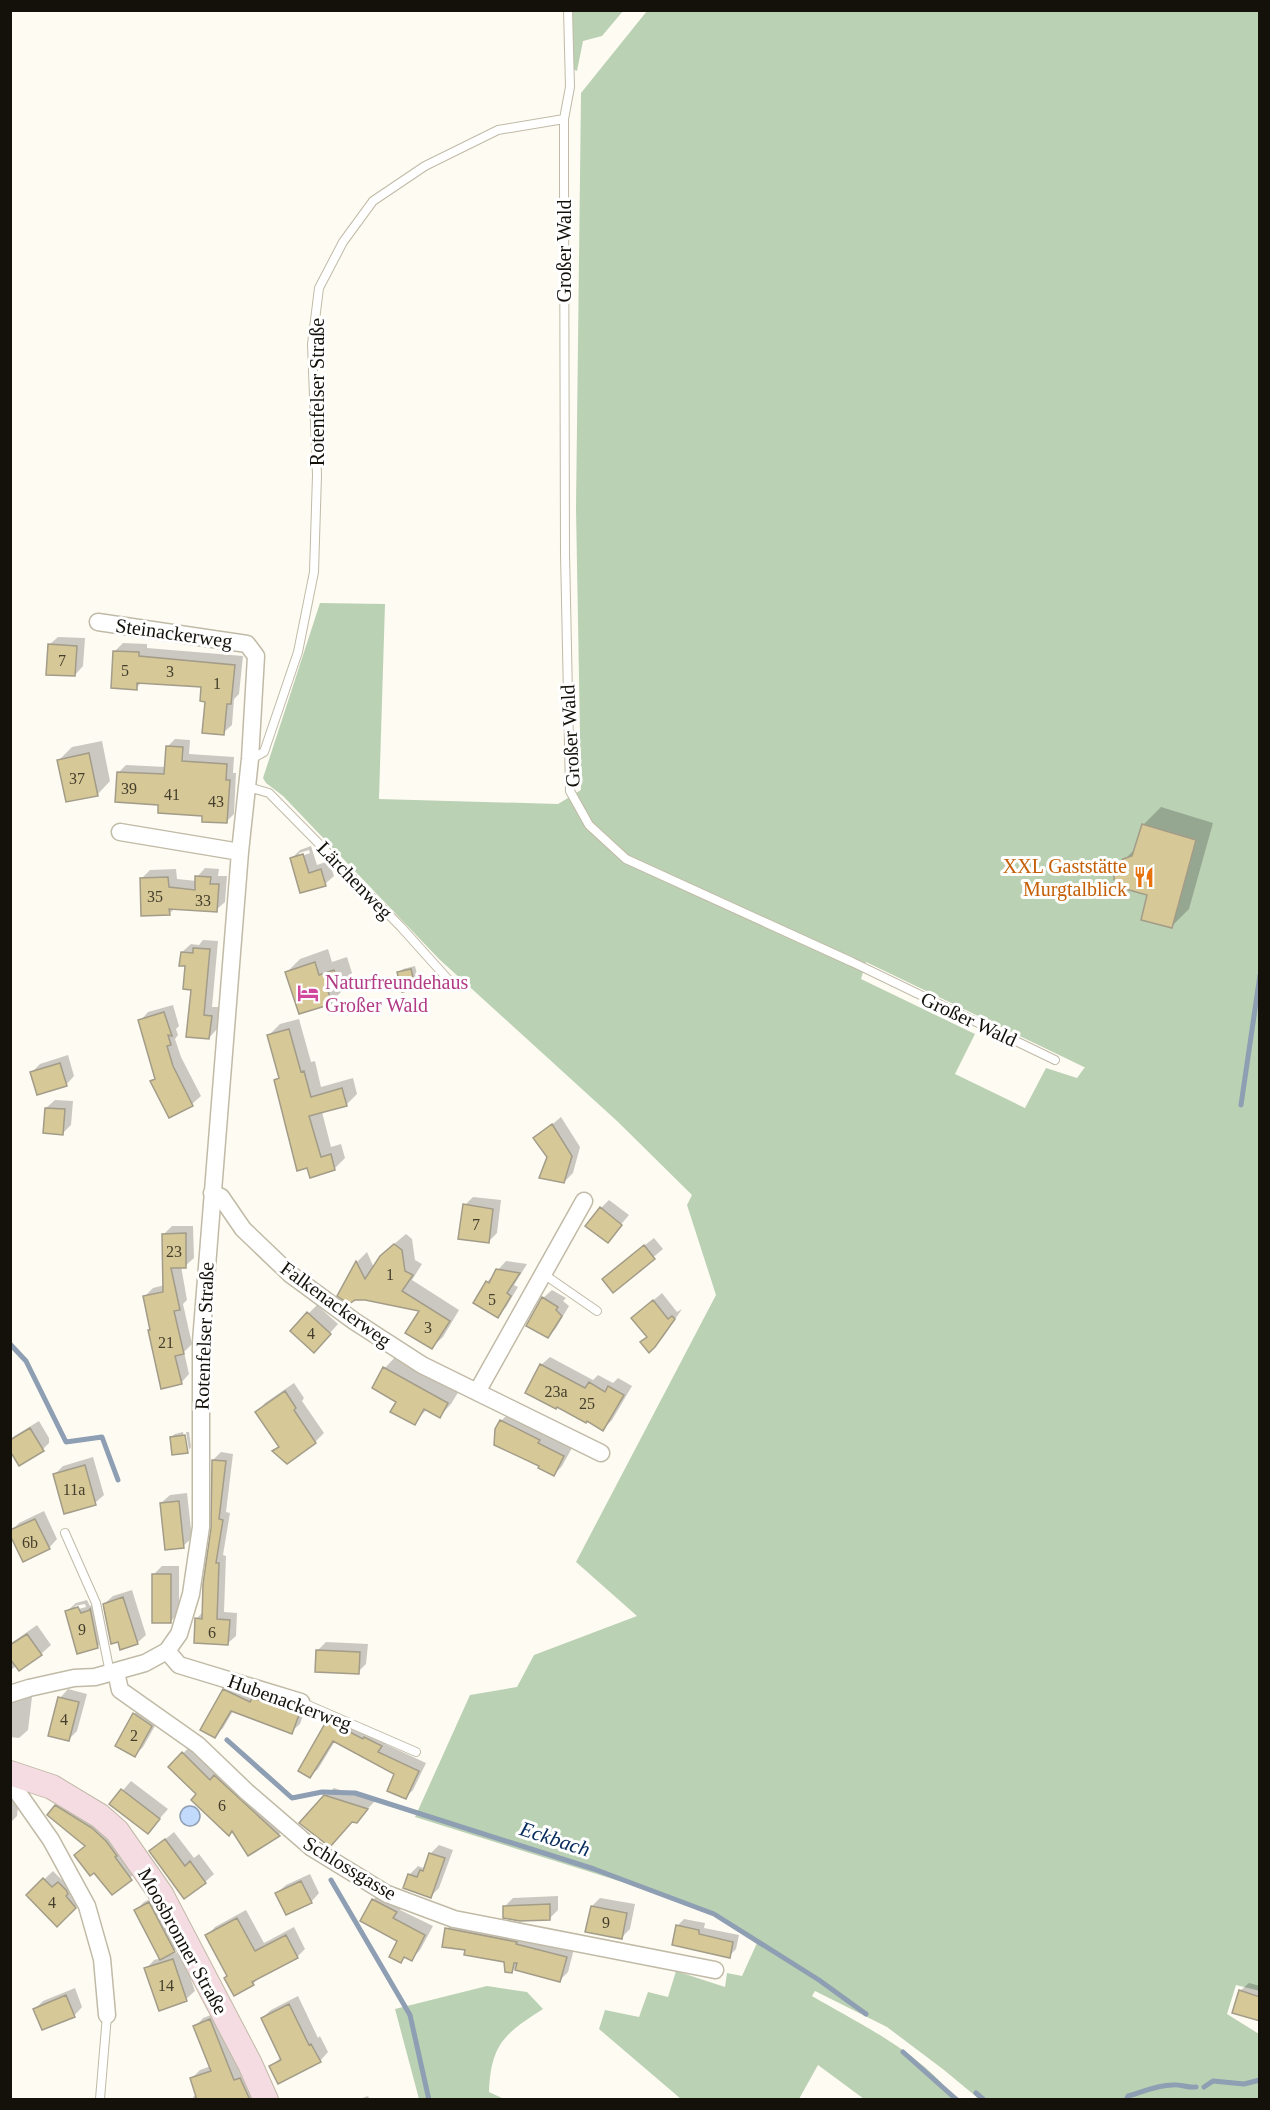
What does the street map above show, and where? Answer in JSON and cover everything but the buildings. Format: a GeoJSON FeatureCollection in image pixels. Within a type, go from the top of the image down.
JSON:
{"type":"FeatureCollection","features":[{"type":"Feature","properties":{"kind":"main road","name":"Moosbronner Straße"},"geometry":{"type":"LineString","coordinates":[[12,1774],[52,1787],[100,1816],[117,1831],[161,1894],[250,2064],[266,2100]]}},
{"type":"Feature","properties":{"kind":"street","name":"Steinackerweg"},"geometry":{"type":"LineString","coordinates":[[98,622],[247,644],[256,656],[248,787]]}},
{"type":"Feature","properties":{"kind":"street","name":"Rotenfelser Straße"},"geometry":{"type":"LineString","coordinates":[[167,1651],[179,1634],[191,1594],[201,1527],[201,1342],[240,852],[248,787]]}},
{"type":"Feature","properties":{"kind":"street"},"geometry":{"type":"LineString","coordinates":[[120,832],[240,852]]}},
{"type":"Feature","properties":{"kind":"street","name":"Falkenackerweg"},"geometry":{"type":"LineString","coordinates":[[212,1193],[221,1197],[243,1229],[290,1274],[354,1321],[422,1365],[601,1453]]}},
{"type":"Feature","properties":{"kind":"street"},"geometry":{"type":"LineString","coordinates":[[477,1392],[584,1201]]}},
{"type":"Feature","properties":{"kind":"street"},"geometry":{"type":"LineString","coordinates":[[10,1694],[145,1664],[167,1651]]}},
{"type":"Feature","properties":{"kind":"street","name":"Hubenackerweg"},"geometry":{"type":"LineString","coordinates":[[167,1651],[179,1665],[301,1702]]}},
{"type":"Feature","properties":{"kind":"street","name":"Schlossgasse"},"geometry":{"type":"LineString","coordinates":[[113,1672],[120,1690],[198,1745],[247,1792],[312,1848],[387,1894],[454,1919],[715,1970]]}},
{"type":"Feature","properties":{"kind":"street"},"geometry":{"type":"LineString","coordinates":[[12,1774],[16,1790],[51,1840],[87,1906],[102,1959],[107,2015]]}},
{"type":"Feature","properties":{"kind":"lane"},"geometry":{"type":"LineString","coordinates":[[564,119],[570,87],[568,10]]}},
{"type":"Feature","properties":{"kind":"lane","name":"Rotenfelser Straße"},"geometry":{"type":"LineString","coordinates":[[250,759],[264,752],[298,652],[314,573],[317,475],[312,344],[319,288],[343,242],[373,201],[425,166],[498,130],[564,119]]}},
{"type":"Feature","properties":{"kind":"lane","name":"Großer Wald"},"geometry":{"type":"LineString","coordinates":[[564,119],[565,553],[570,791],[589,825],[626,859],[852,962],[1055,1060]]}},
{"type":"Feature","properties":{"kind":"lane","name":"Lärchenweg"},"geometry":{"type":"LineString","coordinates":[[248,787],[269,792],[401,927],[454,986]]}},
{"type":"Feature","properties":{"kind":"lane"},"geometry":{"type":"LineString","coordinates":[[542,1273],[597,1311]]}},
{"type":"Feature","properties":{"kind":"lane"},"geometry":{"type":"LineString","coordinates":[[65,1533],[96,1603],[113,1672]]}},
{"type":"Feature","properties":{"kind":"lane","name":"Hubenackerweg"},"geometry":{"type":"LineString","coordinates":[[301,1702],[416,1752]]}},
{"type":"Feature","properties":{"kind":"lane"},"geometry":{"type":"LineString","coordinates":[[100,2099],[107,2015]]}},
{"type":"Feature","properties":{"kind":"green space"},"geometry":{"type":"Polygon","coordinates":[[[573,11],[623,11],[602,36],[583,41],[577,71],[573,69],[573,11]]]}},
{"type":"Feature","properties":{"kind":"green space"},"geometry":{"type":"Polygon","coordinates":[[[647,11],[1259,11],[1260,1991],[1236,1985],[1227,2014],[1259,2034],[1259,2099],[979,2099],[887,2027],[815,1991],[812,1996],[908,2054],[926,2068],[954,2099],[864,2099],[818,2065],[799,2099],[681,2099],[599,2029],[605,2010],[639,2017],[648,1992],[668,1997],[676,1971],[725,1987],[727,1973],[742,1976],[757,1943],[713,1915],[651,1891],[415,1817],[470,1695],[517,1687],[534,1655],[637,1616],[576,1562],[716,1295],[687,1205],[692,1195],[617,1121],[439,959],[263,778],[320,603],[385,604],[379,799],[558,804],[581,790],[576,508],[581,93],[647,11]],[[866,962],[861,979],[975,1034],[955,1074],[1025,1108],[1046,1068],[1077,1078],[1085,1067],[866,962]]]}},
{"type":"Feature","properties":{"kind":"green space"},"geometry":{"type":"Polygon","coordinates":[[[487,1986],[527,1992],[543,2009],[509,2034],[497,2051],[490,2076],[489,2092],[504,2099],[419,2099],[395,2009],[487,1986]]]}},
{"type":"Feature","properties":{"kind":"water"},"geometry":{"type":"Polygon","coordinates":[[[190,1806],[197,1809],[200,1816],[197,1823],[190,1826],[183,1823],[180,1816],[183,1809],[190,1806]]]}},
{"type":"Feature","properties":{"kind":"waterway"},"geometry":{"type":"LineString","coordinates":[[1241,1105],[1260,975]]}},
{"type":"Feature","properties":{"kind":"waterway"},"geometry":{"type":"LineString","coordinates":[[10,1344],[26,1361],[66,1442],[102,1437],[118,1480]]}},
{"type":"Feature","properties":{"kind":"waterway","name":"Eckbach"},"geometry":{"type":"LineString","coordinates":[[227,1740],[292,1798],[322,1792],[355,1793],[594,1869],[714,1914],[819,1980],[866,2014]]}},
{"type":"Feature","properties":{"kind":"waterway"},"geometry":{"type":"LineString","coordinates":[[331,1880],[410,2015],[429,2100]]}},
{"type":"Feature","properties":{"kind":"waterway","name":"Eckbach"},"geometry":{"type":"LineString","coordinates":[[903,2052],[957,2100]]}},
{"type":"Feature","properties":{"kind":"waterway"},"geometry":{"type":"LineString","coordinates":[[1204,2087],[1213,2081],[1244,2084],[1260,2080]]}},
{"type":"Feature","properties":{"kind":"waterway"},"geometry":{"type":"LineString","coordinates":[[1126,2100],[1128,2096],[1161,2086],[1196,2087]]}},
{"type":"Feature","properties":{"kind":"waterway"},"geometry":{"type":"LineString","coordinates":[[976,2093],[984,2100]]}},
{"type":"Feature","properties":{"kind":"place","name":"XXL Gaststätte Murgtalblick"},"geometry":{"type":"Point","coordinates":[1144,877]}},
{"type":"Feature","properties":{"kind":"place","name":"Naturfreundehaus Großer Wald"},"geometry":{"type":"Point","coordinates":[308,993]}}]}
